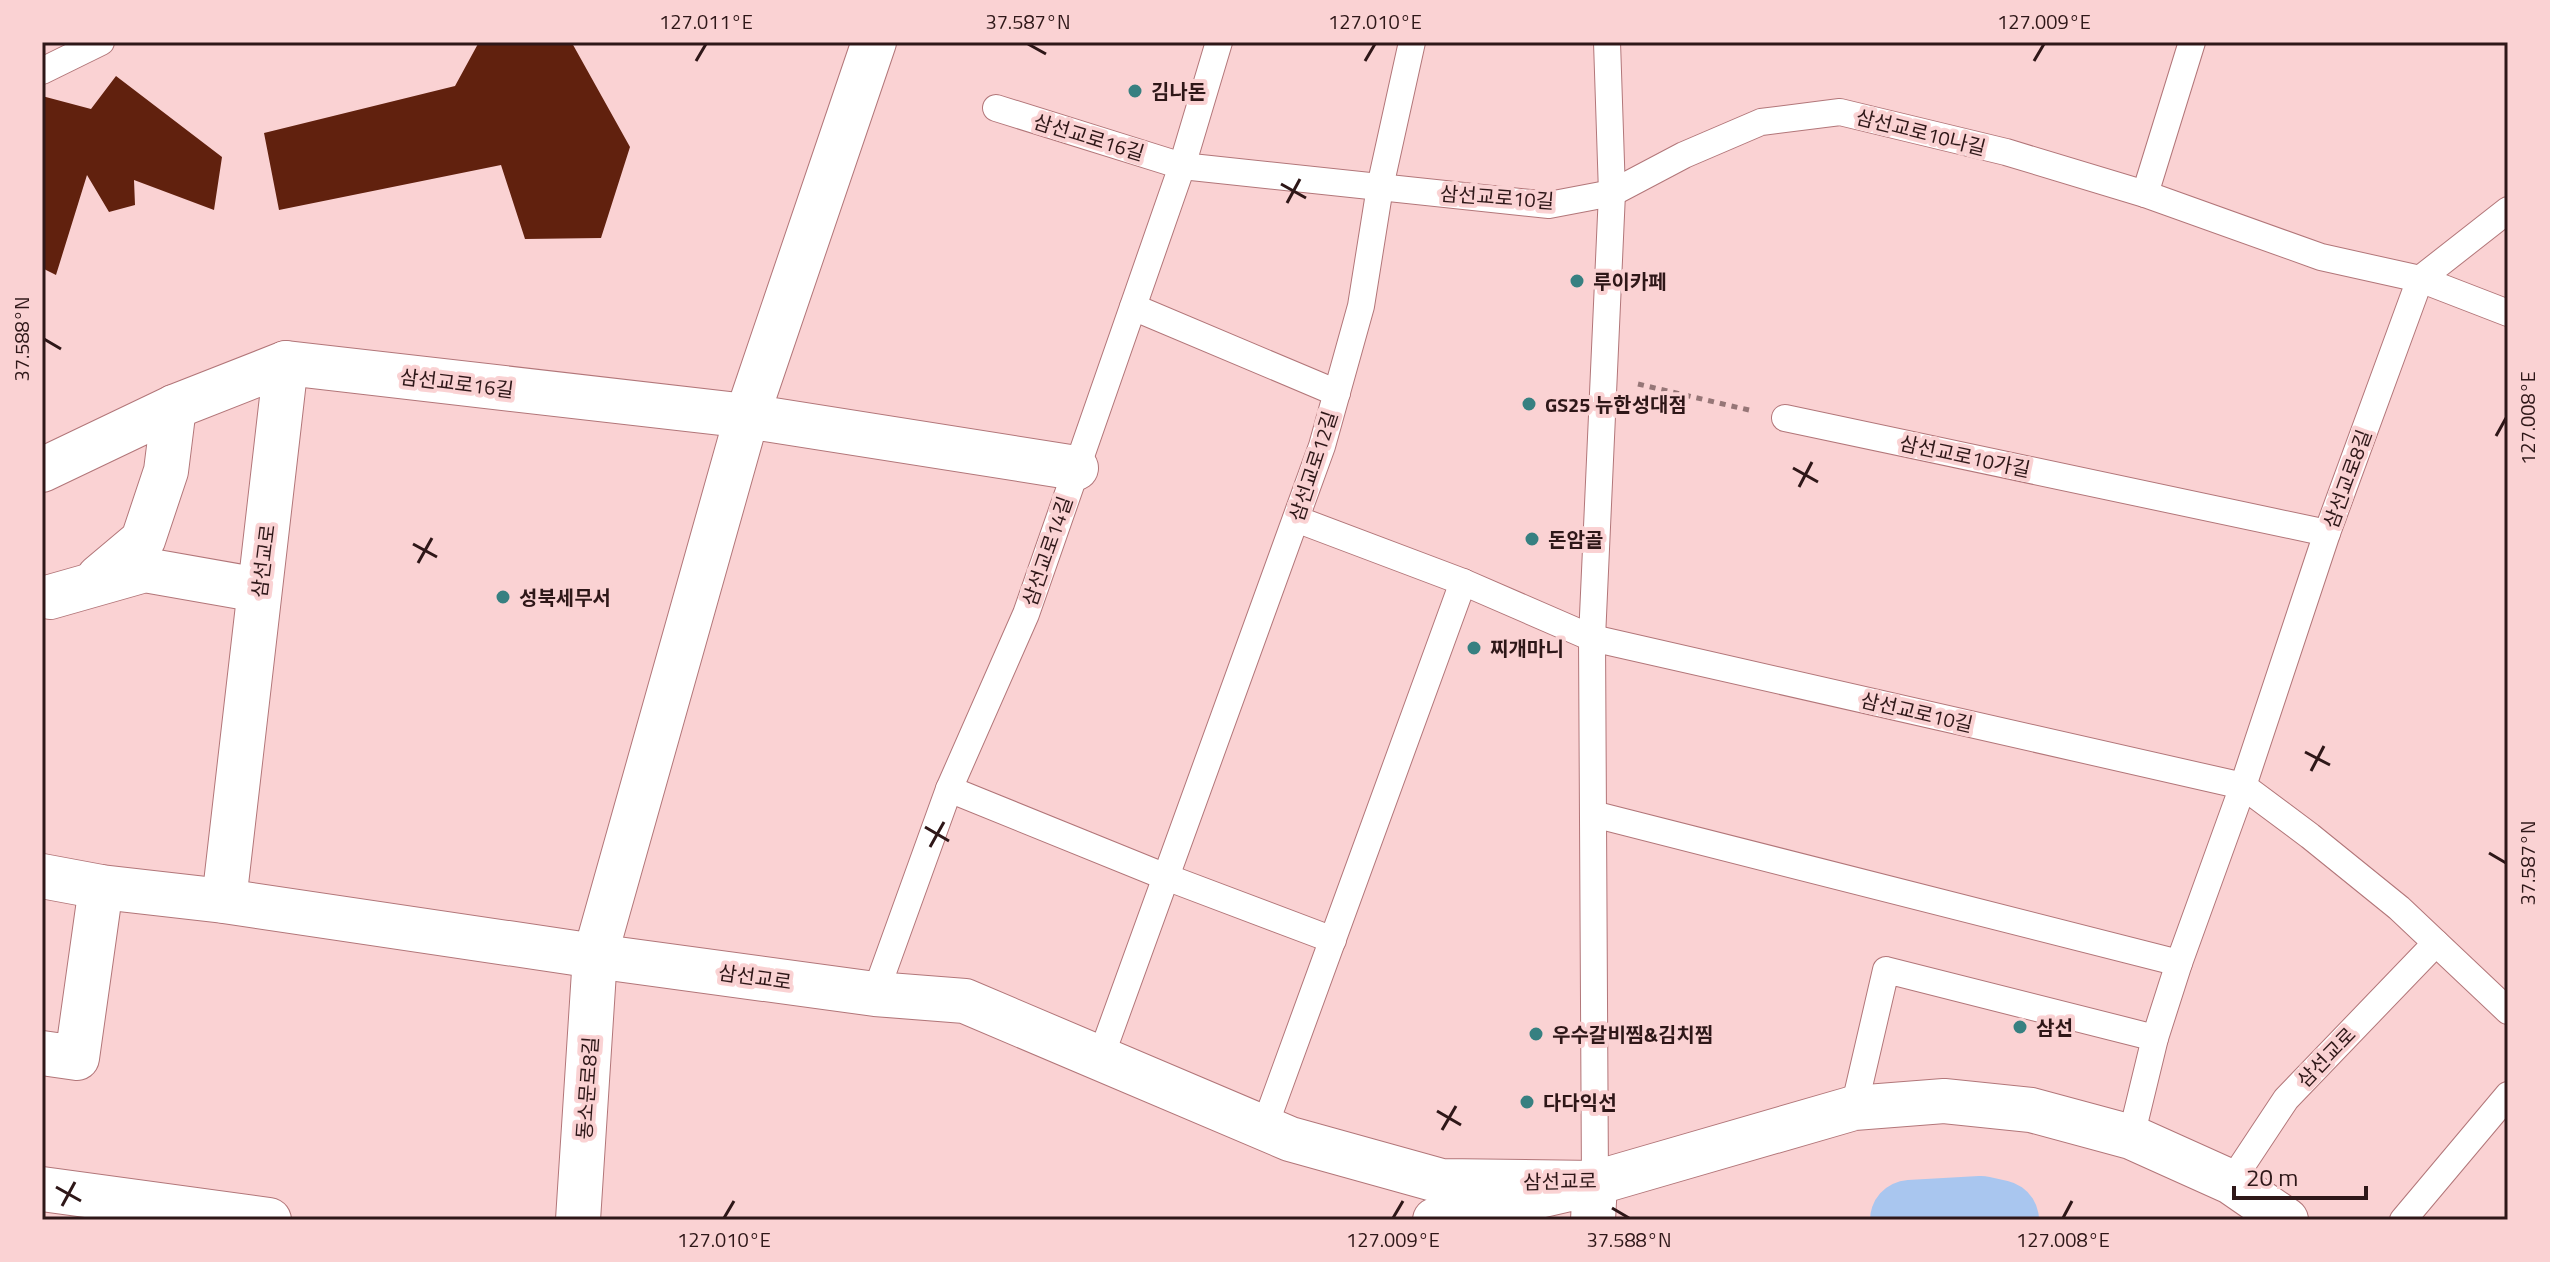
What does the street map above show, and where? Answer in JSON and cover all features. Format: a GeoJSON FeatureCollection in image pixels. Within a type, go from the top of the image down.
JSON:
{"type":"FeatureCollection","features":[{"type":"Feature","properties":{"kind":"street"},"geometry":{"type":"LineString","coordinates":[[595,956],[747,416],[874,42]]}},
{"type":"Feature","properties":{"kind":"street","name":"삼선교로16길"},"geometry":{"type":"LineString","coordinates":[[42,470],[174,407],[286,363],[747,416],[1076,468]]}},
{"type":"Feature","properties":{"kind":"street","name":"삼선교로"},"geometry":{"type":"LineString","coordinates":[[224,901],[286,363]]}},
{"type":"Feature","properties":{"kind":"street"},"geometry":{"type":"LineString","coordinates":[[174,407],[166,471],[143,540],[69,592],[145,570],[259,590]]}},
{"type":"Feature","properties":{"kind":"street","name":"삼선교로"},"geometry":{"type":"LineString","coordinates":[[42,876],[101,887],[224,901],[875,994],[965,1001],[1290,1139],[1441,1181],[1594,1206],[1854,1108],[1944,1101],[2031,1110],[2131,1137],[2231,1182],[2286,1220]]}},
{"type":"Feature","properties":{"kind":"street"},"geometry":{"type":"LineString","coordinates":[[59,1056],[101,887]]}},
{"type":"Feature","properties":{"kind":"street","name":"동소문로8길"},"geometry":{"type":"LineString","coordinates":[[578,1220],[595,956]]}},
{"type":"Feature","properties":{"kind":"street"},"geometry":{"type":"LineString","coordinates":[[42,1189],[269,1220]]}},
{"type":"Feature","properties":{"kind":"street"},"geometry":{"type":"LineString","coordinates":[[1435,1220],[1594,1206]]}},
{"type":"Feature","properties":{"kind":"lane"},"geometry":{"type":"LineString","coordinates":[[42,71],[101,42]]}},
{"type":"Feature","properties":{"kind":"lane","name":"삼선교로14길"},"geometry":{"type":"LineString","coordinates":[[875,994],[949,789],[1026,614],[1182,166],[1219,42]]}},
{"type":"Feature","properties":{"kind":"lane","name":"삼선교로12길"},"geometry":{"type":"LineString","coordinates":[[1100,1059],[1322,446],[1361,306],[1380,187],[1412,42]]}},
{"type":"Feature","properties":{"kind":"lane"},"geometry":{"type":"LineString","coordinates":[[1594,1206],[1592,638],[1612,193],[1607,42]]}},
{"type":"Feature","properties":{"kind":"lane"},"geometry":{"type":"LineString","coordinates":[[2145,194],[2192,42]]}},
{"type":"Feature","properties":{"kind":"lane","name":"삼선교로16길"},"geometry":{"type":"LineString","coordinates":[[996,108],[1182,166]]}},
{"type":"Feature","properties":{"kind":"lane","name":"삼선교로10나길"},"geometry":{"type":"LineString","coordinates":[[1612,193],[1684,155],[1761,122],[1840,112],[2006,152],[2145,194],[2321,257],[2420,279],[2508,313]]}},
{"type":"Feature","properties":{"kind":"lane"},"geometry":{"type":"LineString","coordinates":[[1182,166],[1380,187]]}},
{"type":"Feature","properties":{"kind":"lane","name":"삼선교로10길"},"geometry":{"type":"LineString","coordinates":[[1380,187],[1549,205],[1612,193]]}},
{"type":"Feature","properties":{"kind":"lane"},"geometry":{"type":"LineString","coordinates":[[2420,279],[2508,210]]}},
{"type":"Feature","properties":{"kind":"lane","name":"삼선교로8길"},"geometry":{"type":"LineString","coordinates":[[2131,1137],[2155,1038],[2179,963],[2243,786],[2327,533],[2420,279]]}},
{"type":"Feature","properties":{"kind":"lane"},"geometry":{"type":"LineString","coordinates":[[1133,307],[1337,393]]}},
{"type":"Feature","properties":{"kind":"lane","name":"삼선교로10가길"},"geometry":{"type":"LineString","coordinates":[[1785,418],[2327,533]]}},
{"type":"Feature","properties":{"kind":"lane","name":"삼선교로10길"},"geometry":{"type":"LineString","coordinates":[[1296,519],[1463,582],[1592,638],[2243,786]]}},
{"type":"Feature","properties":{"kind":"lane"},"geometry":{"type":"LineString","coordinates":[[1264,1128],[1463,582]]}},
{"type":"Feature","properties":{"kind":"lane"},"geometry":{"type":"LineString","coordinates":[[2243,786],[2399,908],[2508,1011]]}},
{"type":"Feature","properties":{"kind":"lane"},"geometry":{"type":"LineString","coordinates":[[949,789],[1166,877],[1333,940]]}},
{"type":"Feature","properties":{"kind":"lane"},"geometry":{"type":"LineString","coordinates":[[1593,814],[2179,963]]}},
{"type":"Feature","properties":{"kind":"lane","name":"삼선교로"},"geometry":{"type":"LineString","coordinates":[[2231,1182],[2286,1099],[2436,943]]}},
{"type":"Feature","properties":{"kind":"lane"},"geometry":{"type":"LineString","coordinates":[[1854,1108],[1886,970],[2155,1038]]}},
{"type":"Feature","properties":{"kind":"lane"},"geometry":{"type":"LineString","coordinates":[[2403,1220],[2508,1095]]}},
{"type":"Feature","properties":{"kind":"path"},"geometry":{"type":"LineString","coordinates":[[1604,376],[1785,418]]}},
{"type":"Feature","properties":{"kind":"building"},"geometry":{"type":"Polygon","coordinates":[[[479,42],[572,43],[630,147],[601,238],[525,239],[501,165],[279,210],[264,133],[455,86],[479,42]]]}},
{"type":"Feature","properties":{"kind":"building"},"geometry":{"type":"Polygon","coordinates":[[[116,76],[222,157],[214,210],[134,180],[135,205],[109,212],[87,175],[56,275],[42,268],[42,96],[91,109],[116,76]]]}},
{"type":"Feature","properties":{"kind":"waterway"},"geometry":{"type":"LineString","coordinates":[[1910,1220],[1981,1216],[1999,1220]]}},
{"type":"Feature","properties":{"kind":"place","name":"김나돈"},"geometry":{"type":"Point","coordinates":[1135,91]}},
{"type":"Feature","properties":{"kind":"place","name":"루이카페"},"geometry":{"type":"Point","coordinates":[1577,281]}},
{"type":"Feature","properties":{"kind":"place","name":"GS25 뉴한성대점"},"geometry":{"type":"Point","coordinates":[1529,404]}},
{"type":"Feature","properties":{"kind":"place","name":"돈암골"},"geometry":{"type":"Point","coordinates":[1532,539]}},
{"type":"Feature","properties":{"kind":"place","name":"성북세무서"},"geometry":{"type":"Point","coordinates":[503,597]}},
{"type":"Feature","properties":{"kind":"place","name":"찌개마니"},"geometry":{"type":"Point","coordinates":[1474,648]}},
{"type":"Feature","properties":{"kind":"place","name":"삼선"},"geometry":{"type":"Point","coordinates":[2020,1027]}},
{"type":"Feature","properties":{"kind":"place","name":"우수갈비찜&김치찜"},"geometry":{"type":"Point","coordinates":[1536,1034]}},
{"type":"Feature","properties":{"kind":"place","name":"다다익선"},"geometry":{"type":"Point","coordinates":[1527,1102]}}]}
